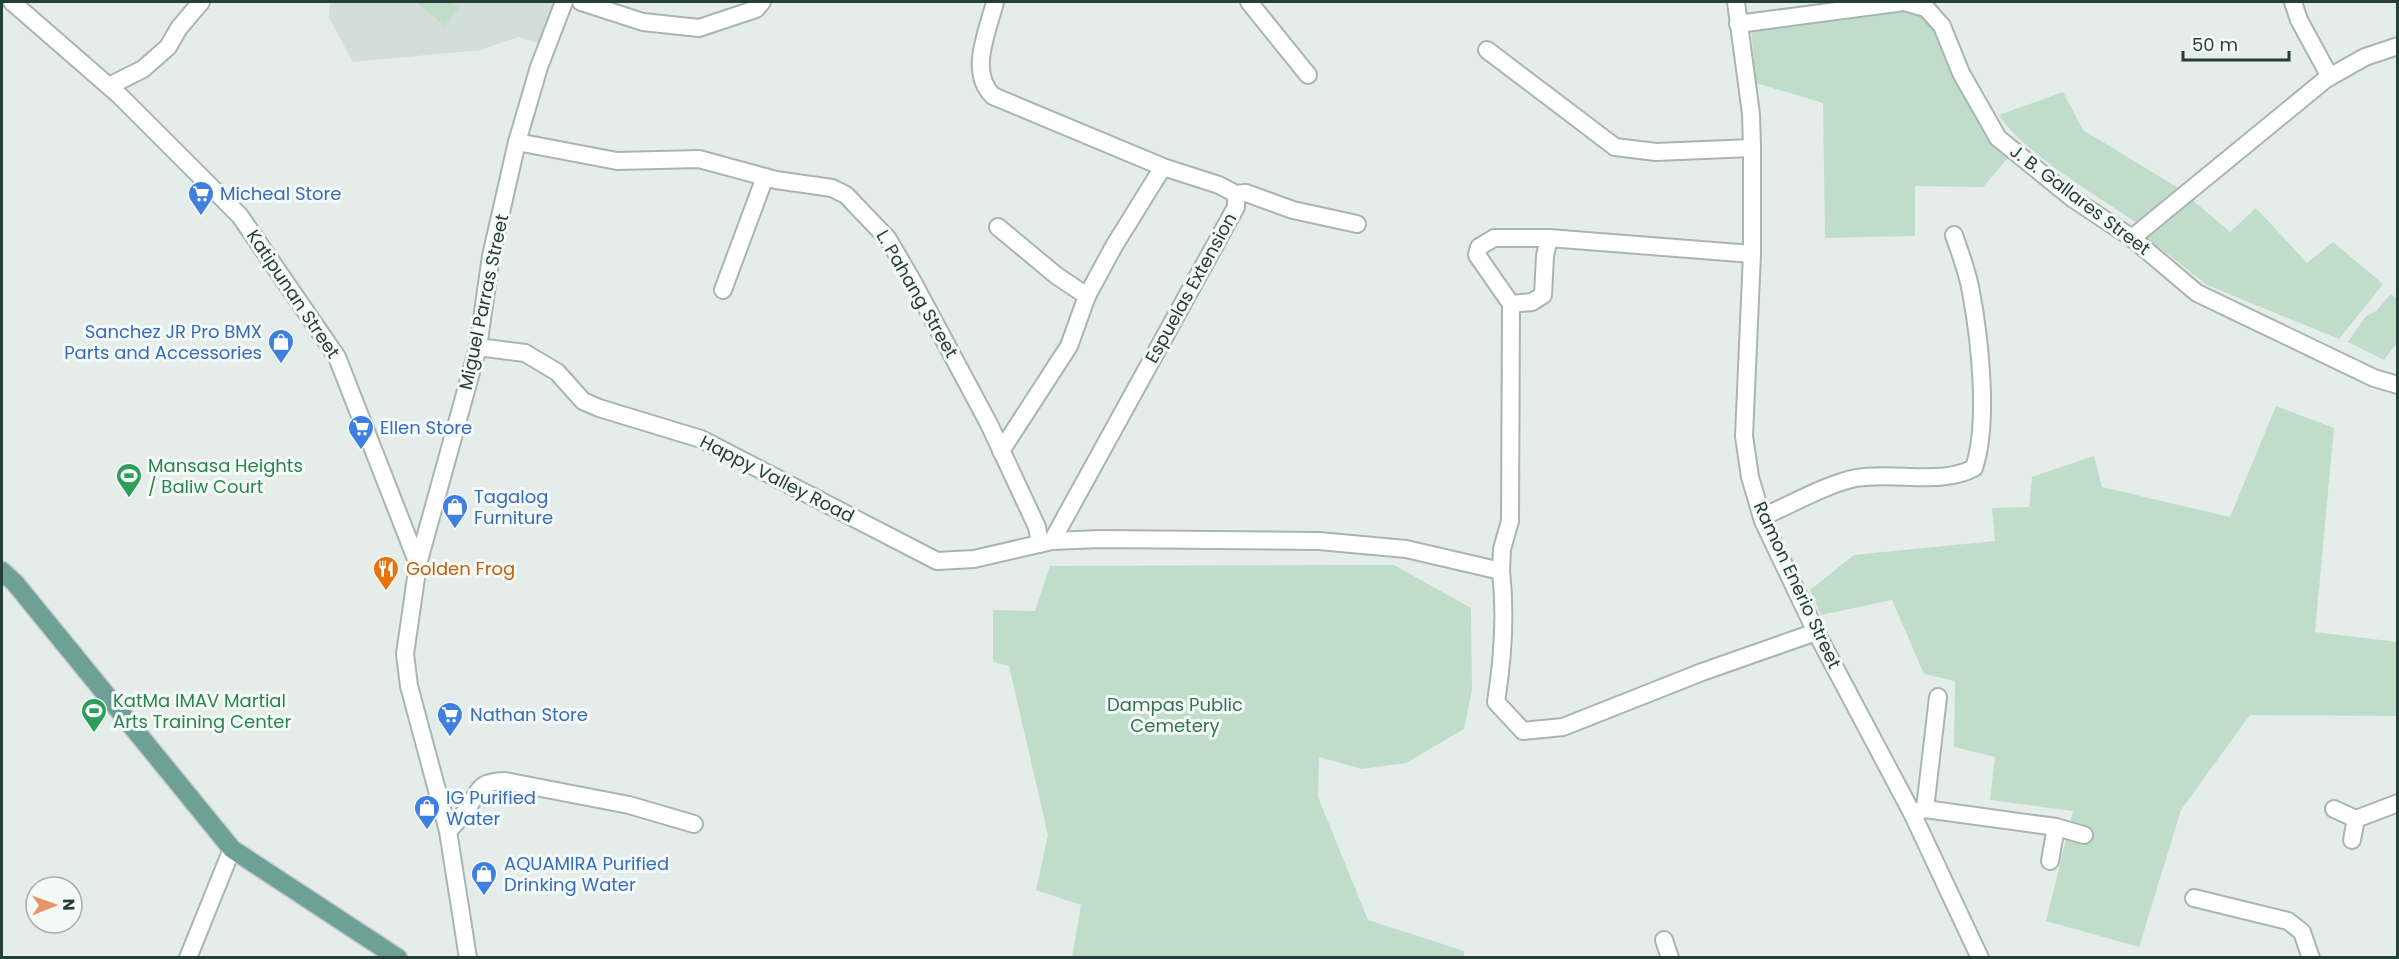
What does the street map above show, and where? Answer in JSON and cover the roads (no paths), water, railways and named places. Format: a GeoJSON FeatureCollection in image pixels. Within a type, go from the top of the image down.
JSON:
{"type":"FeatureCollection","features":[{"type":"Feature","properties":{"kind":"main road"},"geometry":{"type":"LineString","coordinates":[[2,571],[15,583],[232,849],[398,957]]}},
{"type":"Feature","properties":{"kind":"street","name":"Katipunan Street"},"geometry":{"type":"LineString","coordinates":[[12,2],[109,86],[240,216],[337,357],[418,564]]}},
{"type":"Feature","properties":{"kind":"street"},"geometry":{"type":"LineString","coordinates":[[109,86],[143,69],[168,47],[179,28],[201,2]]}},
{"type":"Feature","properties":{"kind":"street","name":"Miguel Parras Street"},"geometry":{"type":"LineString","coordinates":[[468,957],[448,831],[409,686],[405,654],[418,564],[478,347],[491,256],[517,142],[539,67],[564,2]]}},
{"type":"Feature","properties":{"kind":"street"},"geometry":{"type":"LineString","coordinates":[[581,2],[643,22],[699,28],[756,9],[762,2]]}},
{"type":"Feature","properties":{"kind":"street","name":"Espuelas Extension"},"geometry":{"type":"LineString","coordinates":[[995,2],[980,62],[980,74],[984,87],[993,96],[1163,167],[1219,185],[1236,194],[1236,207],[1046,542]]}},
{"type":"Feature","properties":{"kind":"street"},"geometry":{"type":"LineString","coordinates":[[1249,2],[1308,75]]}},
{"type":"Feature","properties":{"kind":"street","name":"Ramon Enerio Street"},"geometry":{"type":"LineString","coordinates":[[1736,2],[1751,114],[1752,254],[1744,436],[1750,477],[1762,517],[1816,632],[1918,811],[1980,957]]}},
{"type":"Feature","properties":{"kind":"street","name":"J. B. Gallares Street"},"geometry":{"type":"LineString","coordinates":[[1738,24],[1904,2],[1926,8],[1942,26],[1961,73],[1998,138],[2072,198],[2132,238],[2197,294],[2374,378],[2397,385]]}},
{"type":"Feature","properties":{"kind":"street"},"geometry":{"type":"LineString","coordinates":[[2293,2],[2299,20],[2330,77]]}},
{"type":"Feature","properties":{"kind":"street"},"geometry":{"type":"LineString","coordinates":[[2132,238],[2307,92],[2365,57],[2397,46]]}},
{"type":"Feature","properties":{"kind":"street"},"geometry":{"type":"LineString","coordinates":[[1487,51],[1615,147],[1656,152],[1752,148]]}},
{"type":"Feature","properties":{"kind":"street","name":"L. Pahang Street"},"geometry":{"type":"LineString","coordinates":[[517,142],[617,161],[699,159],[765,177],[832,188],[846,195],[888,239],[913,282],[1046,542]]}},
{"type":"Feature","properties":{"kind":"street"},"geometry":{"type":"LineString","coordinates":[[1001,451],[1069,346],[1087,296],[1114,246],[1163,167]]}},
{"type":"Feature","properties":{"kind":"street"},"geometry":{"type":"LineString","coordinates":[[723,290],[765,177]]}},
{"type":"Feature","properties":{"kind":"street"},"geometry":{"type":"LineString","coordinates":[[1236,194],[1246,193],[1293,210],[1358,224]]}},
{"type":"Feature","properties":{"kind":"street"},"geometry":{"type":"LineString","coordinates":[[998,227],[1057,276],[1087,296]]}},
{"type":"Feature","properties":{"kind":"street"},"geometry":{"type":"LineString","coordinates":[[1762,517],[1854,478],[1895,475],[1958,476],[1974,468],[1980,450],[1982,423],[1977,344],[1971,291],[1954,235]]}},
{"type":"Feature","properties":{"kind":"street"},"geometry":{"type":"LineString","coordinates":[[1752,254],[1549,238],[1494,238],[1479,247],[1477,255],[1511,304],[1510,521],[1502,549],[1502,660],[1496,702],[1523,731],[1563,727],[1702,672],[1816,632]]}},
{"type":"Feature","properties":{"kind":"street"},"geometry":{"type":"LineString","coordinates":[[1511,304],[1532,302],[1544,295],[1545,256],[1549,238]]}},
{"type":"Feature","properties":{"kind":"street","name":"Happy Valley Road"},"geometry":{"type":"LineString","coordinates":[[478,347],[525,353],[557,372],[583,401],[701,439],[937,561],[974,559],[1046,542],[1100,539],[1319,541],[1406,549],[1501,571]]}},
{"type":"Feature","properties":{"kind":"street"},"geometry":{"type":"LineString","coordinates":[[1938,698],[1918,811],[2056,827],[2085,835]]}},
{"type":"Feature","properties":{"kind":"street"},"geometry":{"type":"LineString","coordinates":[[448,831],[468,808],[477,789],[489,782],[505,781],[629,805],[694,824]]}},
{"type":"Feature","properties":{"kind":"street"},"geometry":{"type":"LineString","coordinates":[[2334,809],[2356,819],[2397,803]]}},
{"type":"Feature","properties":{"kind":"street"},"geometry":{"type":"LineString","coordinates":[[2352,840],[2356,819]]}},
{"type":"Feature","properties":{"kind":"street"},"geometry":{"type":"LineString","coordinates":[[2050,861],[2056,827]]}},
{"type":"Feature","properties":{"kind":"street"},"geometry":{"type":"LineString","coordinates":[[188,957],[232,849]]}},
{"type":"Feature","properties":{"kind":"street"},"geometry":{"type":"LineString","coordinates":[[2194,898],[2288,921],[2302,932],[2311,957]]}},
{"type":"Feature","properties":{"kind":"street"},"geometry":{"type":"LineString","coordinates":[[1664,940],[1670,957]]}},
{"type":"Feature","properties":{"kind":"place","name":"Micheal Store"},"geometry":{"type":"Point","coordinates":[201,217]}},
{"type":"Feature","properties":{"kind":"place","name":"Sanchez JR Pro BMX Parts and Accessories"},"geometry":{"type":"Point","coordinates":[281,365]}},
{"type":"Feature","properties":{"kind":"place","name":"Ellen Store"},"geometry":{"type":"Point","coordinates":[361,451]}},
{"type":"Feature","properties":{"kind":"place","name":"Mansasa Heights / Baliw Court"},"geometry":{"type":"Point","coordinates":[129,499]}},
{"type":"Feature","properties":{"kind":"place","name":"Tagalog Furniture"},"geometry":{"type":"Point","coordinates":[455,530]}},
{"type":"Feature","properties":{"kind":"place","name":"Golden Frog"},"geometry":{"type":"Point","coordinates":[386,592]}},
{"type":"Feature","properties":{"kind":"place","name":"KatMa IMAV Martial Arts Training Center"},"geometry":{"type":"Point","coordinates":[94,734]}},
{"type":"Feature","properties":{"kind":"place","name":"Nathan Store"},"geometry":{"type":"Point","coordinates":[450,738]}},
{"type":"Feature","properties":{"kind":"place","name":"IG Purified Water"},"geometry":{"type":"Point","coordinates":[427,831]}},
{"type":"Feature","properties":{"kind":"place","name":"AQUAMIRA Purified Drinking Water"},"geometry":{"type":"Point","coordinates":[484,897]}},
{"type":"Feature","properties":{"kind":"park label","name":"Dampas Public Cemetery"},"geometry":{"type":"Point","coordinates":[1175,715]}}]}
